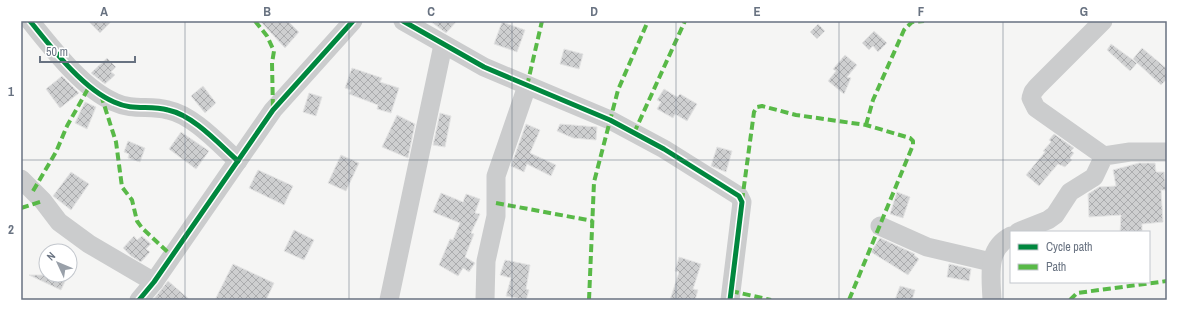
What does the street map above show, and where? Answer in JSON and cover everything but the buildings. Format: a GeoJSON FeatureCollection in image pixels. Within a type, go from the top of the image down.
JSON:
{"type":"FeatureCollection","features":[{"type":"Feature","properties":{"kind":"street"},"geometry":{"type":"LineString","coordinates":[[139,300],[154,282],[273,110],[353,21]]}},
{"type":"Feature","properties":{"kind":"street"},"geometry":{"type":"LineString","coordinates":[[404,21],[443,46],[484,67],[610,120],[664,149],[739,196],[742,202],[730,300]]}},
{"type":"Feature","properties":{"kind":"street"},"geometry":{"type":"LineString","coordinates":[[1103,21],[1037,87],[1031,98],[1036,108],[1104,156],[1130,152],[1167,152]]}},
{"type":"Feature","properties":{"kind":"street"},"geometry":{"type":"LineString","coordinates":[[29,24],[89,87],[114,102],[130,108],[156,108],[170,110],[199,125],[238,161]]}},
{"type":"Feature","properties":{"kind":"street"},"geometry":{"type":"LineString","coordinates":[[389,300],[443,46]]}},
{"type":"Feature","properties":{"kind":"street"},"geometry":{"type":"LineString","coordinates":[[485,300],[486,262],[496,216],[496,176],[527,86]]}},
{"type":"Feature","properties":{"kind":"street"},"geometry":{"type":"LineString","coordinates":[[1020,231],[1048,220],[1055,215],[1070,192],[1094,177],[1104,156]]}},
{"type":"Feature","properties":{"kind":"street"},"geometry":{"type":"LineString","coordinates":[[21,178],[59,222],[89,244],[154,282]]}},
{"type":"Feature","properties":{"kind":"street"},"geometry":{"type":"LineString","coordinates":[[880,226],[927,247],[991,262]]}},
{"type":"Feature","properties":{"kind":"street"},"geometry":{"type":"LineString","coordinates":[[992,300],[991,262],[995,248],[1000,242],[1010,237]]}},
{"type":"Feature","properties":{"kind":"marked path"},"geometry":{"type":"LineString","coordinates":[[255,21],[267,36],[274,51],[272,63],[273,110]]}},
{"type":"Feature","properties":{"kind":"marked path"},"geometry":{"type":"LineString","coordinates":[[527,86],[542,21]]}},
{"type":"Feature","properties":{"kind":"marked path"},"geometry":{"type":"LineString","coordinates":[[589,300],[594,182],[618,90],[648,21]]}},
{"type":"Feature","properties":{"kind":"marked path"},"geometry":{"type":"LineString","coordinates":[[634,133],[685,21]]}},
{"type":"Feature","properties":{"kind":"marked path"},"geometry":{"type":"LineString","coordinates":[[866,125],[873,100],[904,30],[912,22],[924,21]]}},
{"type":"Feature","properties":{"kind":"marked path"},"geometry":{"type":"LineString","coordinates":[[33,191],[56,152],[67,126],[89,87]]}},
{"type":"Feature","properties":{"kind":"marked path"},"geometry":{"type":"LineString","coordinates":[[101,95],[116,142],[122,187],[132,200],[137,221],[142,228],[172,256]]}},
{"type":"Feature","properties":{"kind":"marked path"},"geometry":{"type":"LineString","coordinates":[[742,201],[754,112],[757,107],[762,106],[796,115],[866,125],[910,138],[913,141],[913,145],[849,300]]}},
{"type":"Feature","properties":{"kind":"marked path"},"geometry":{"type":"LineString","coordinates":[[21,208],[43,201]]}},
{"type":"Feature","properties":{"kind":"marked path"},"geometry":{"type":"LineString","coordinates":[[496,203],[593,221]]}},
{"type":"Feature","properties":{"kind":"marked path"},"geometry":{"type":"LineString","coordinates":[[1070,300],[1077,293],[1167,281]]}},
{"type":"Feature","properties":{"kind":"marked path"},"geometry":{"type":"LineString","coordinates":[[731,291],[771,300]]}},
{"type":"Feature","properties":{"kind":"cycle path"},"geometry":{"type":"LineString","coordinates":[[30,21],[68,66],[102,96],[121,105],[154,108],[177,113],[187,118],[205,131],[238,161]]}},
{"type":"Feature","properties":{"kind":"cycle path"},"geometry":{"type":"LineString","coordinates":[[139,300],[154,282],[273,110],[353,21]]}},
{"type":"Feature","properties":{"kind":"cycle path"},"geometry":{"type":"LineString","coordinates":[[403,21],[484,67],[610,120],[664,149],[739,196],[742,202],[730,300]]}}]}
